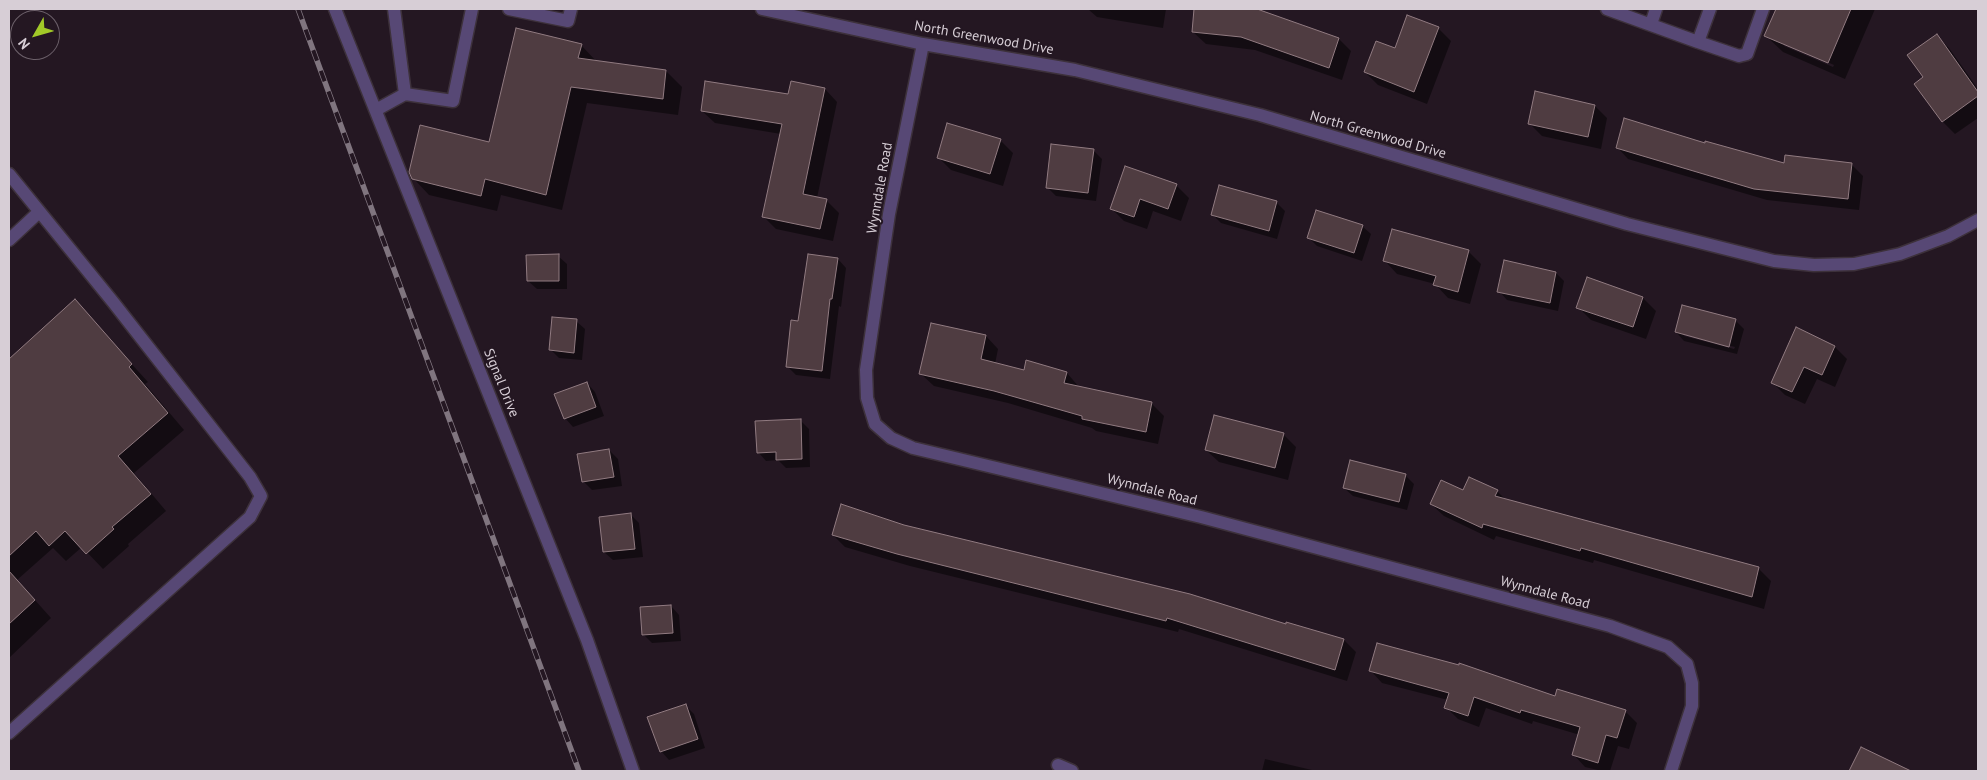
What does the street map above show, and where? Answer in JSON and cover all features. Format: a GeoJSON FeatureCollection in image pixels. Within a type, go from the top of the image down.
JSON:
{"type":"FeatureCollection","features":[{"type":"Feature","properties":{"kind":"street","name":"Signal Drive"},"geometry":{"type":"LineString","coordinates":[[336,9],[587,640],[632,771]]}},
{"type":"Feature","properties":{"kind":"street"},"geometry":{"type":"LineString","coordinates":[[394,9],[405,94]]}},
{"type":"Feature","properties":{"kind":"street"},"geometry":{"type":"LineString","coordinates":[[376,110],[405,94],[453,101],[472,9]]}},
{"type":"Feature","properties":{"kind":"street"},"geometry":{"type":"LineString","coordinates":[[509,9],[568,21],[571,9]]}},
{"type":"Feature","properties":{"kind":"street","name":"North Greenwood Drive"},"geometry":{"type":"LineString","coordinates":[[762,9],[795,12],[923,44],[1075,70],[1260,115],[1628,224],[1774,261],[1814,265],[1854,264],[1900,254],[1948,236],[1978,220]]}},
{"type":"Feature","properties":{"kind":"street"},"geometry":{"type":"LineString","coordinates":[[1606,9],[1739,56],[1744,56],[1750,48],[1763,9]]}},
{"type":"Feature","properties":{"kind":"street"},"geometry":{"type":"LineString","coordinates":[[1651,24],[1656,9]]}},
{"type":"Feature","properties":{"kind":"street"},"geometry":{"type":"LineString","coordinates":[[1698,42],[1710,9]]}},
{"type":"Feature","properties":{"kind":"street","name":"Wynndale Road"},"geometry":{"type":"LineString","coordinates":[[923,44],[890,214],[866,370],[867,398],[874,424],[891,438],[913,448],[1220,522],[1610,626],[1668,647],[1687,664],[1692,682],[1692,706],[1672,771]]}},
{"type":"Feature","properties":{"kind":"street"},"geometry":{"type":"LineString","coordinates":[[9,174],[250,477],[261,496],[250,517],[9,733]]}},
{"type":"Feature","properties":{"kind":"street"},"geometry":{"type":"LineString","coordinates":[[9,240],[39,212]]}},
{"type":"Feature","properties":{"kind":"street"},"geometry":{"type":"LineString","coordinates":[[1058,765],[1072,771]]}},
{"type":"Feature","properties":{"kind":"building"},"geometry":{"type":"Polygon","coordinates":[[[1194,9],[1257,9],[1339,38],[1329,68],[1241,37],[1192,32],[1194,9]]]}},
{"type":"Feature","properties":{"kind":"building"},"geometry":{"type":"Polygon","coordinates":[[[1776,9],[1851,9],[1828,63],[1764,36],[1776,9]]]}},
{"type":"Feature","properties":{"kind":"building"},"geometry":{"type":"Polygon","coordinates":[[[1407,15],[1439,27],[1414,92],[1364,72],[1376,41],[1395,48],[1407,15]]]}},
{"type":"Feature","properties":{"kind":"building"},"geometry":{"type":"Polygon","coordinates":[[[516,28],[582,44],[578,58],[666,70],[663,99],[571,87],[546,195],[485,179],[481,196],[412,179],[409,172],[420,125],[489,142],[516,28]]]}},
{"type":"Feature","properties":{"kind":"building"},"geometry":{"type":"Polygon","coordinates":[[[1937,34],[1978,92],[1978,96],[1942,122],[1914,84],[1923,77],[1907,55],[1937,34]]]}},
{"type":"Feature","properties":{"kind":"building"},"geometry":{"type":"Polygon","coordinates":[[[705,81],[788,94],[791,81],[825,88],[803,194],[827,199],[820,229],[762,217],[782,124],[701,111],[705,81]]]}},
{"type":"Feature","properties":{"kind":"building"},"geometry":{"type":"Polygon","coordinates":[[[1535,91],[1595,105],[1588,137],[1528,124],[1535,91]]]}},
{"type":"Feature","properties":{"kind":"building"},"geometry":{"type":"Polygon","coordinates":[[[1624,118],[1705,143],[1705,141],[1784,163],[1785,155],[1852,163],[1848,199],[1754,189],[1616,148],[1624,118]]]}},
{"type":"Feature","properties":{"kind":"building"},"geometry":{"type":"Polygon","coordinates":[[[947,123],[1001,139],[990,174],[937,158],[947,123]]]}},
{"type":"Feature","properties":{"kind":"building"},"geometry":{"type":"Polygon","coordinates":[[[1051,144],[1094,149],[1088,193],[1046,188],[1051,144]]]}},
{"type":"Feature","properties":{"kind":"building"},"geometry":{"type":"Polygon","coordinates":[[[1125,166],[1177,184],[1168,209],[1140,199],[1134,217],[1110,209],[1125,166]]]}},
{"type":"Feature","properties":{"kind":"building"},"geometry":{"type":"Polygon","coordinates":[[[1219,185],[1277,201],[1269,231],[1211,215],[1219,185]]]}},
{"type":"Feature","properties":{"kind":"building"},"geometry":{"type":"Polygon","coordinates":[[[1316,210],[1363,225],[1354,253],[1307,238],[1316,210]]]}},
{"type":"Feature","properties":{"kind":"building"},"geometry":{"type":"Polygon","coordinates":[[[1392,229],[1469,250],[1458,292],[1433,285],[1436,276],[1383,261],[1392,229]]]}},
{"type":"Feature","properties":{"kind":"building"},"geometry":{"type":"Polygon","coordinates":[[[559,254],[559,281],[527,281],[526,255],[559,254]]]}},
{"type":"Feature","properties":{"kind":"building"},"geometry":{"type":"Polygon","coordinates":[[[808,254],[838,258],[832,299],[830,299],[822,371],[786,367],[791,320],[798,321],[808,254]]]}},
{"type":"Feature","properties":{"kind":"building"},"geometry":{"type":"Polygon","coordinates":[[[1504,260],[1556,272],[1550,303],[1497,292],[1504,260]]]}},
{"type":"Feature","properties":{"kind":"building"},"geometry":{"type":"Polygon","coordinates":[[[1587,277],[1643,297],[1633,327],[1576,308],[1587,277]]]}},
{"type":"Feature","properties":{"kind":"building"},"geometry":{"type":"Polygon","coordinates":[[[75,299],[132,364],[129,367],[168,413],[118,456],[151,494],[112,527],[114,529],[86,554],[65,531],[49,546],[36,531],[9,556],[9,359],[75,299]]]}},
{"type":"Feature","properties":{"kind":"building"},"geometry":{"type":"Polygon","coordinates":[[[1682,305],[1736,319],[1729,347],[1675,332],[1682,305]]]}},
{"type":"Feature","properties":{"kind":"building"},"geometry":{"type":"Polygon","coordinates":[[[552,317],[577,319],[574,353],[549,350],[552,317]]]}},
{"type":"Feature","properties":{"kind":"building"},"geometry":{"type":"Polygon","coordinates":[[[931,323],[986,335],[981,359],[1024,370],[1026,360],[1067,372],[1064,383],[1152,402],[1146,432],[1082,419],[1082,416],[994,391],[919,374],[931,323]]]}},
{"type":"Feature","properties":{"kind":"building"},"geometry":{"type":"Polygon","coordinates":[[[1796,327],[1835,346],[1822,375],[1804,367],[1792,392],[1771,383],[1796,327]]]}},
{"type":"Feature","properties":{"kind":"building"},"geometry":{"type":"Polygon","coordinates":[[[587,382],[596,407],[564,419],[554,394],[587,382]]]}},
{"type":"Feature","properties":{"kind":"building"},"geometry":{"type":"Polygon","coordinates":[[[1214,415],[1284,433],[1275,468],[1205,450],[1214,415]]]}},
{"type":"Feature","properties":{"kind":"building"},"geometry":{"type":"Polygon","coordinates":[[[801,419],[802,459],[776,460],[776,452],[757,453],[755,421],[801,419]]]}},
{"type":"Feature","properties":{"kind":"building"},"geometry":{"type":"Polygon","coordinates":[[[609,449],[614,477],[582,482],[577,454],[609,449]]]}},
{"type":"Feature","properties":{"kind":"building"},"geometry":{"type":"Polygon","coordinates":[[[1350,460],[1406,474],[1399,502],[1343,488],[1350,460]]]}},
{"type":"Feature","properties":{"kind":"building"},"geometry":{"type":"Polygon","coordinates":[[[1469,477],[1498,490],[1495,496],[1759,567],[1752,597],[1581,548],[1580,551],[1483,524],[1482,528],[1430,504],[1441,480],[1463,490],[1469,477]]]}},
{"type":"Feature","properties":{"kind":"building"},"geometry":{"type":"Polygon","coordinates":[[[841,504],[904,525],[1190,594],[1286,624],[1286,622],[1344,639],[1335,670],[1167,618],[1166,621],[897,554],[832,535],[841,504]]]}},
{"type":"Feature","properties":{"kind":"building"},"geometry":{"type":"Polygon","coordinates":[[[631,513],[635,549],[603,552],[599,517],[631,513]]]}},
{"type":"Feature","properties":{"kind":"building"},"geometry":{"type":"Polygon","coordinates":[[[9,571],[35,600],[9,624],[9,571]]]}},
{"type":"Feature","properties":{"kind":"building"},"geometry":{"type":"Polygon","coordinates":[[[671,605],[673,633],[642,635],[640,607],[671,605]]]}},
{"type":"Feature","properties":{"kind":"building"},"geometry":{"type":"Polygon","coordinates":[[[1377,643],[1459,665],[1459,663],[1555,696],[1557,689],[1626,710],[1617,738],[1606,735],[1598,763],[1572,755],[1580,727],[1521,710],[1520,713],[1474,697],[1468,716],[1444,708],[1449,693],[1369,671],[1377,643]]]}},
{"type":"Feature","properties":{"kind":"building"},"geometry":{"type":"Polygon","coordinates":[[[686,704],[698,739],[660,752],[647,717],[686,704]]]}},
{"type":"Feature","properties":{"kind":"building"},"geometry":{"type":"Polygon","coordinates":[[[1861,747],[1911,771],[1849,771],[1861,747]]]}},
{"type":"Feature","properties":{"kind":"railway"},"geometry":{"type":"LineString","coordinates":[[298,9],[579,771]]}}]}
